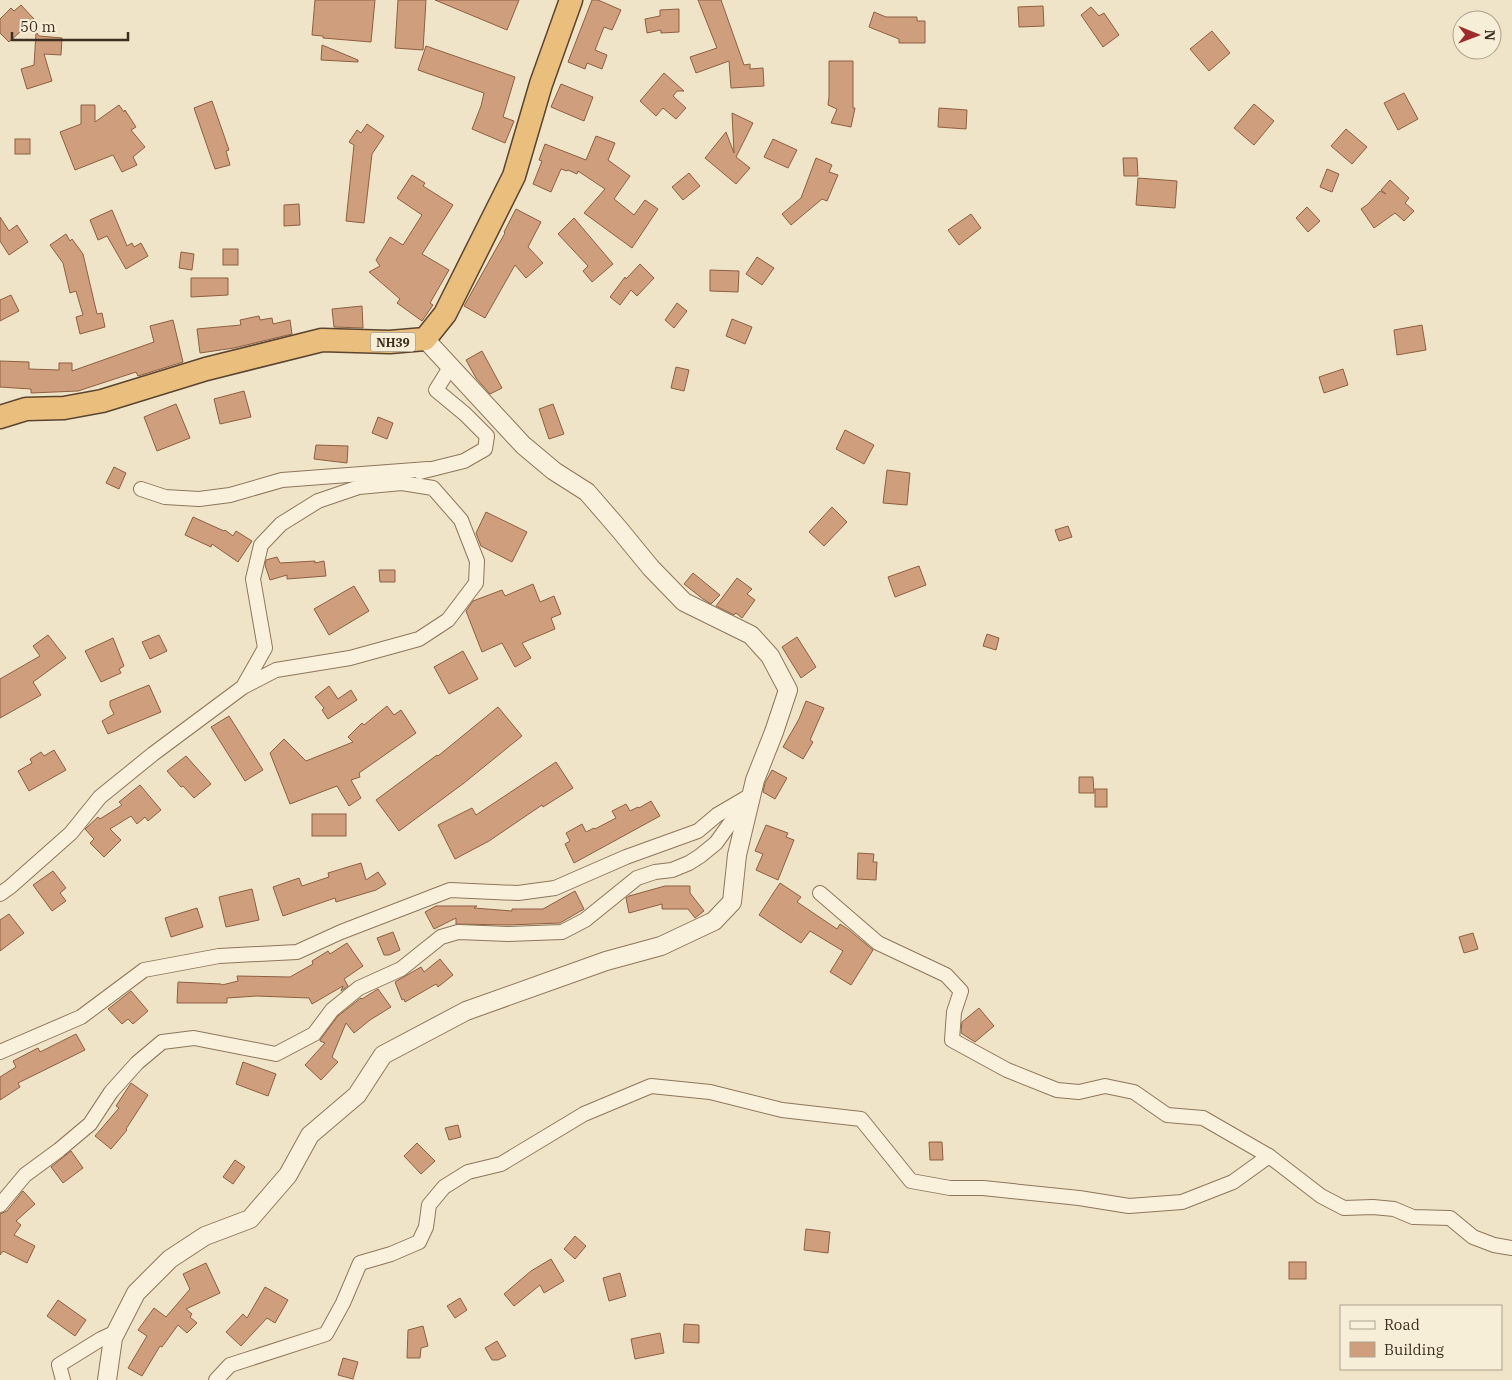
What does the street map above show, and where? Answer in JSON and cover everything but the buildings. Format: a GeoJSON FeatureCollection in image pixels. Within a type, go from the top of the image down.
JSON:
{"type":"FeatureCollection","features":[{"type":"Feature","properties":{"kind":"highway","name":"NH39"},"geometry":{"type":"LineString","coordinates":[[0,417],[26,409],[64,408],[102,401],[206,369],[322,340],[390,342],[425,339],[446,314],[514,176],[541,84],[571,0]]}},
{"type":"Feature","properties":{"kind":"street"},"geometry":{"type":"LineString","coordinates":[[107,1380],[116,1332],[136,1293],[170,1258],[205,1236],[250,1219],[288,1175],[310,1135],[358,1095],[382,1055],[466,1011],[606,961],[661,946],[714,922],[732,902],[737,855],[751,795],[788,690],[770,656],[752,635],[684,602],[651,568],[587,492],[554,471],[524,445],[425,339]]}},
{"type":"Feature","properties":{"kind":"street"},"geometry":{"type":"LineString","coordinates":[[243,687],[265,648],[253,579],[261,545],[280,524],[318,501],[359,487],[464,460],[485,450],[487,436],[465,414],[436,390],[451,366]]}},
{"type":"Feature","properties":{"kind":"street"},"geometry":{"type":"LineString","coordinates":[[141,489],[165,498],[199,498],[230,495],[282,480],[428,470]]}},
{"type":"Feature","properties":{"kind":"street"},"geometry":{"type":"LineString","coordinates":[[0,894],[10,888],[72,833],[100,797],[107,791],[243,687],[276,670],[350,658],[419,638],[448,620],[476,583],[477,561],[461,520],[433,488],[402,483],[359,487]]}},
{"type":"Feature","properties":{"kind":"street"},"geometry":{"type":"LineString","coordinates":[[0,1052],[81,1017],[144,970],[219,956],[297,952],[341,932],[450,890],[518,893],[555,888],[626,857],[698,831],[717,815],[751,795]]}},
{"type":"Feature","properties":{"kind":"street"},"geometry":{"type":"LineString","coordinates":[[0,1205],[24,1175],[59,1150],[90,1124],[111,1092],[138,1063],[162,1042],[194,1038],[276,1054],[314,1034],[332,1010],[359,988],[401,969],[441,937],[458,932],[508,934],[562,932],[585,920],[637,878],[655,872],[672,870],[700,856],[716,843],[751,795]]}},
{"type":"Feature","properties":{"kind":"street"},"geometry":{"type":"LineString","coordinates":[[820,893],[878,943],[946,975],[961,991],[954,1012],[952,1040],[1007,1070],[1057,1090],[1080,1092],[1105,1086],[1134,1092],[1167,1115],[1203,1118],[1269,1156],[1321,1196],[1344,1208],[1373,1207],[1394,1209],[1413,1217],[1450,1218],[1473,1237],[1494,1245],[1512,1248]]}},
{"type":"Feature","properties":{"kind":"street"},"geometry":{"type":"LineString","coordinates":[[216,1380],[230,1365],[326,1334],[343,1303],[360,1262],[391,1254],[419,1242],[426,1227],[429,1205],[444,1187],[468,1172],[501,1164],[584,1114],[650,1086],[710,1092],[782,1110],[861,1119],[911,1181],[950,1188],[983,1188],[1079,1198],[1129,1206],[1182,1202],[1233,1182],[1269,1156]]}},
{"type":"Feature","properties":{"kind":"street"},"geometry":{"type":"LineString","coordinates":[[63,1380],[59,1365],[116,1332]]}}]}
